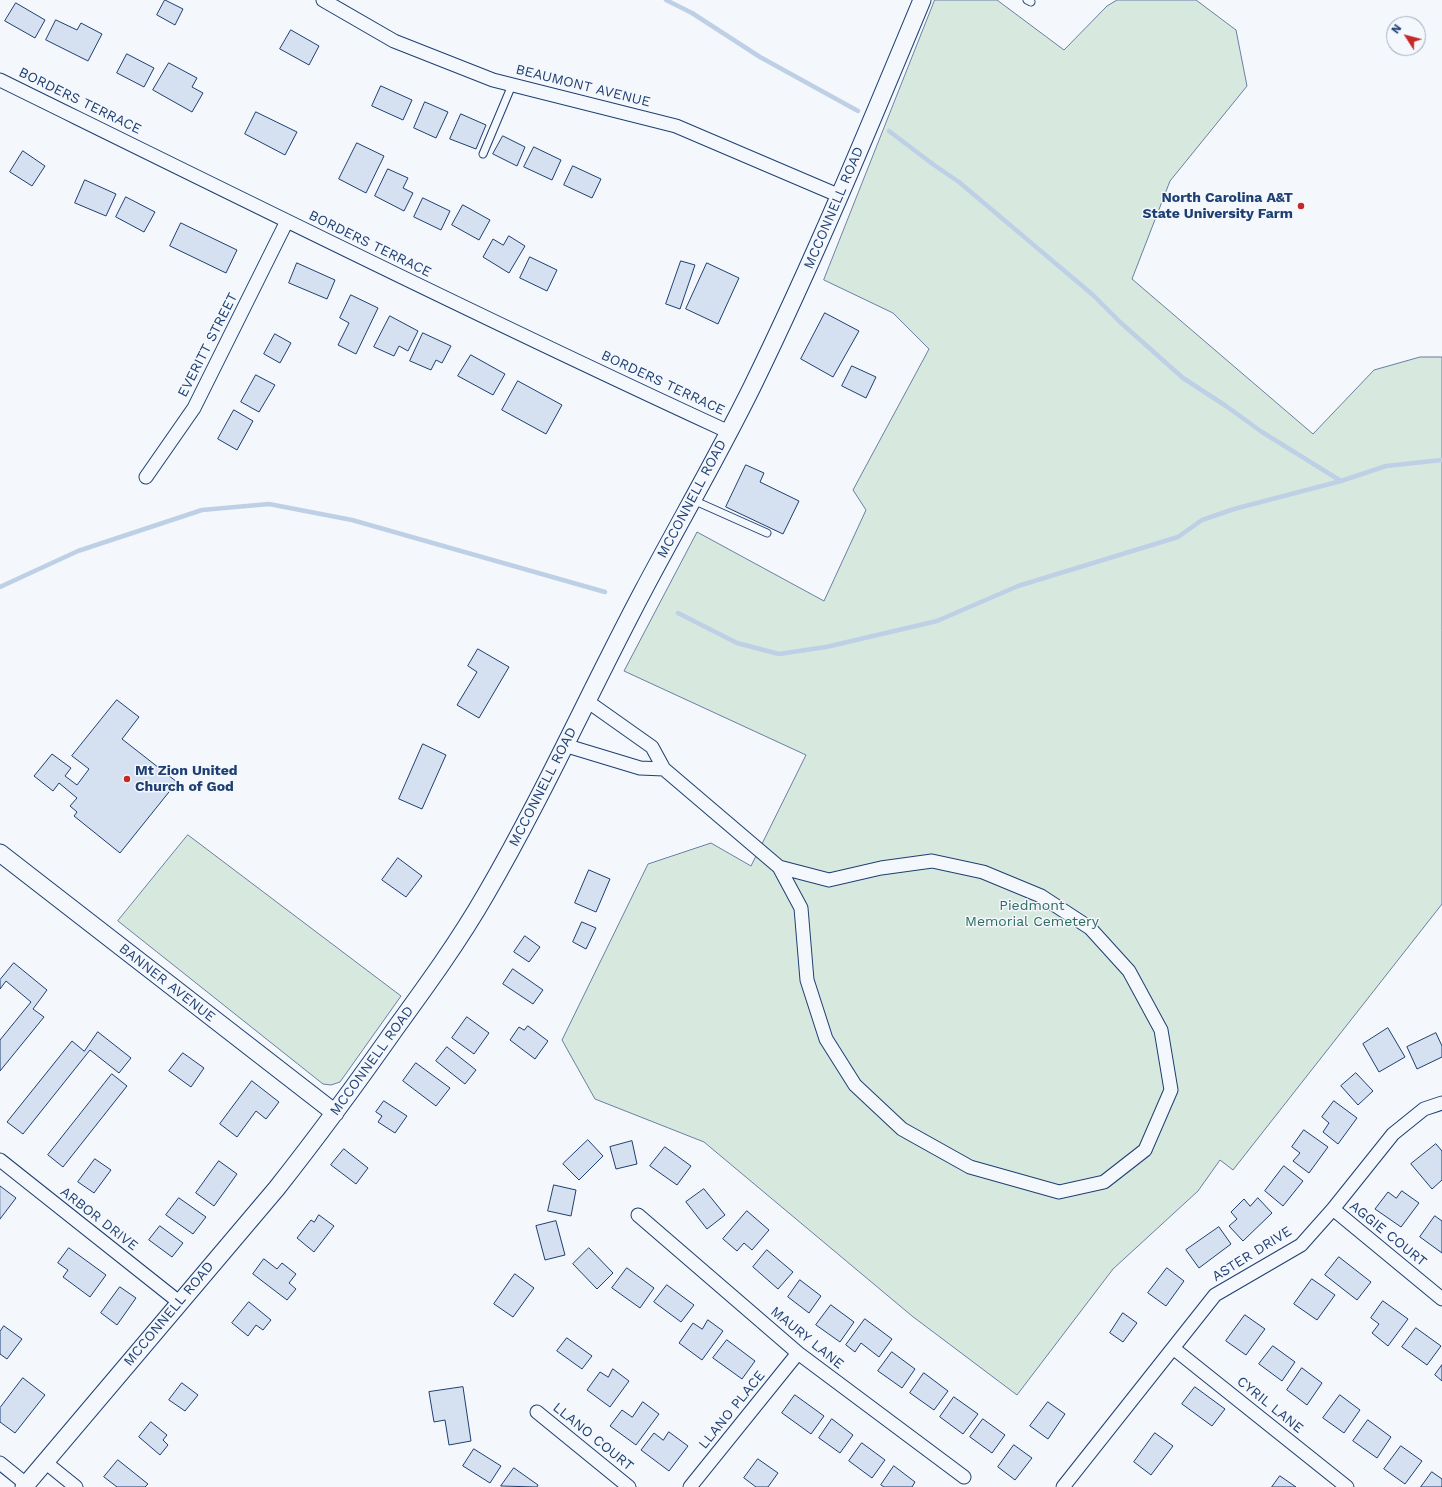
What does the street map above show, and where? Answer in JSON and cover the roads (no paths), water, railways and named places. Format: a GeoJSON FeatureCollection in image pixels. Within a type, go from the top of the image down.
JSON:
{"type":"FeatureCollection","features":[{"type":"Feature","properties":{"kind":"street","name":"BEAUMONT AVENUE"},"geometry":{"type":"LineString","coordinates":[[323,0],[394,41],[493,80],[676,126],[840,196]]}},
{"type":"Feature","properties":{"kind":"street","name":"MCCONNELL ROAD"},"geometry":{"type":"LineString","coordinates":[[25,1486],[179,1302],[277,1188],[335,1114],[455,944],[487,892],[517,838],[643,591],[729,432],[796,295],[840,196],[922,0]]}},
{"type":"Feature","properties":{"kind":"street","name":"BORDERS TERRACE"},"geometry":{"type":"LineString","coordinates":[[0,80],[287,221],[729,432]]}},
{"type":"Feature","properties":{"kind":"street","name":"EVERITT STREET"},"geometry":{"type":"LineString","coordinates":[[146,477],[194,408],[287,221]]}},
{"type":"Feature","properties":{"kind":"street"},"geometry":{"type":"LineString","coordinates":[[587,701],[652,747],[664,769],[779,867],[801,908],[807,980],[826,1039],[855,1085],[902,1129],[970,1167],[1059,1192],[1104,1182],[1145,1150],[1171,1090],[1161,1030],[1128,970],[1090,928],[1041,896],[983,872],[932,861],[881,868],[829,880],[779,867]]}},
{"type":"Feature","properties":{"kind":"street"},"geometry":{"type":"LineString","coordinates":[[564,745],[640,768],[664,769]]}},
{"type":"Feature","properties":{"kind":"street","name":"BANNER AVENUE"},"geometry":{"type":"LineString","coordinates":[[0,853],[335,1114]]}},
{"type":"Feature","properties":{"kind":"street","name":"ASTER DRIVE"},"geometry":{"type":"LineString","coordinates":[[1063,1487],[1215,1296],[1300,1245],[1333,1210],[1393,1134],[1424,1109],[1442,1103]]}},
{"type":"Feature","properties":{"kind":"street","name":"ARBOR DRIVE"},"geometry":{"type":"LineString","coordinates":[[0,1160],[179,1302]]}},
{"type":"Feature","properties":{"kind":"street","name":"AGGIE COURT"},"geometry":{"type":"LineString","coordinates":[[1333,1210],[1442,1299]]}},
{"type":"Feature","properties":{"kind":"street","name":"MAURY LANE"},"geometry":{"type":"LineString","coordinates":[[638,1215],[798,1353],[964,1477]]}},
{"type":"Feature","properties":{"kind":"street","name":"CYRIL LANE"},"geometry":{"type":"LineString","coordinates":[[1173,1348],[1347,1487]]}},
{"type":"Feature","properties":{"kind":"street","name":"LLANO PLACE"},"geometry":{"type":"LineString","coordinates":[[690,1487],[798,1353]]}},
{"type":"Feature","properties":{"kind":"street","name":"LLANO COURT"},"geometry":{"type":"LineString","coordinates":[[537,1412],[629,1487]]}},
{"type":"Feature","properties":{"kind":"street"},"geometry":{"type":"LineString","coordinates":[[45,1462],[76,1487]]}},
{"type":"Feature","properties":{"kind":"street"},"geometry":{"type":"LineString","coordinates":[[0,1463],[25,1486]]}},
{"type":"Feature","properties":{"kind":"lane"},"geometry":{"type":"LineString","coordinates":[[483,154],[512,85]]}},
{"type":"Feature","properties":{"kind":"lane"},"geometry":{"type":"LineString","coordinates":[[693,500],[768,534]]}},
{"type":"Feature","properties":{"kind":"waterway"},"geometry":{"type":"LineString","coordinates":[[666,0],[692,13],[760,57],[858,111]]}},
{"type":"Feature","properties":{"kind":"waterway"},"geometry":{"type":"LineString","coordinates":[[889,131],[959,182],[1093,295],[1120,322],[1183,378],[1262,432],[1341,481]]}},
{"type":"Feature","properties":{"kind":"waterway"},"geometry":{"type":"LineString","coordinates":[[678,613],[737,643],[779,654],[826,647],[937,621],[1018,586],[1178,537],[1202,520],[1234,509],[1341,481],[1386,466],[1442,460]]}},
{"type":"Feature","properties":{"kind":"waterway"},"geometry":{"type":"LineString","coordinates":[[0,587],[78,551],[202,510],[269,504],[352,520],[605,592]]}},
{"type":"Feature","properties":{"kind":"place","name":"North Carolina A&T State University Farm"},"geometry":{"type":"Point","coordinates":[1301,206]}},
{"type":"Feature","properties":{"kind":"place","name":"Mt Zion United Church of God"},"geometry":{"type":"Point","coordinates":[127,779]}},
{"type":"Feature","properties":{"kind":"park label","name":"Piedmont Memorial Cemetery"},"geometry":{"type":"Point","coordinates":[1032,914]}}]}
